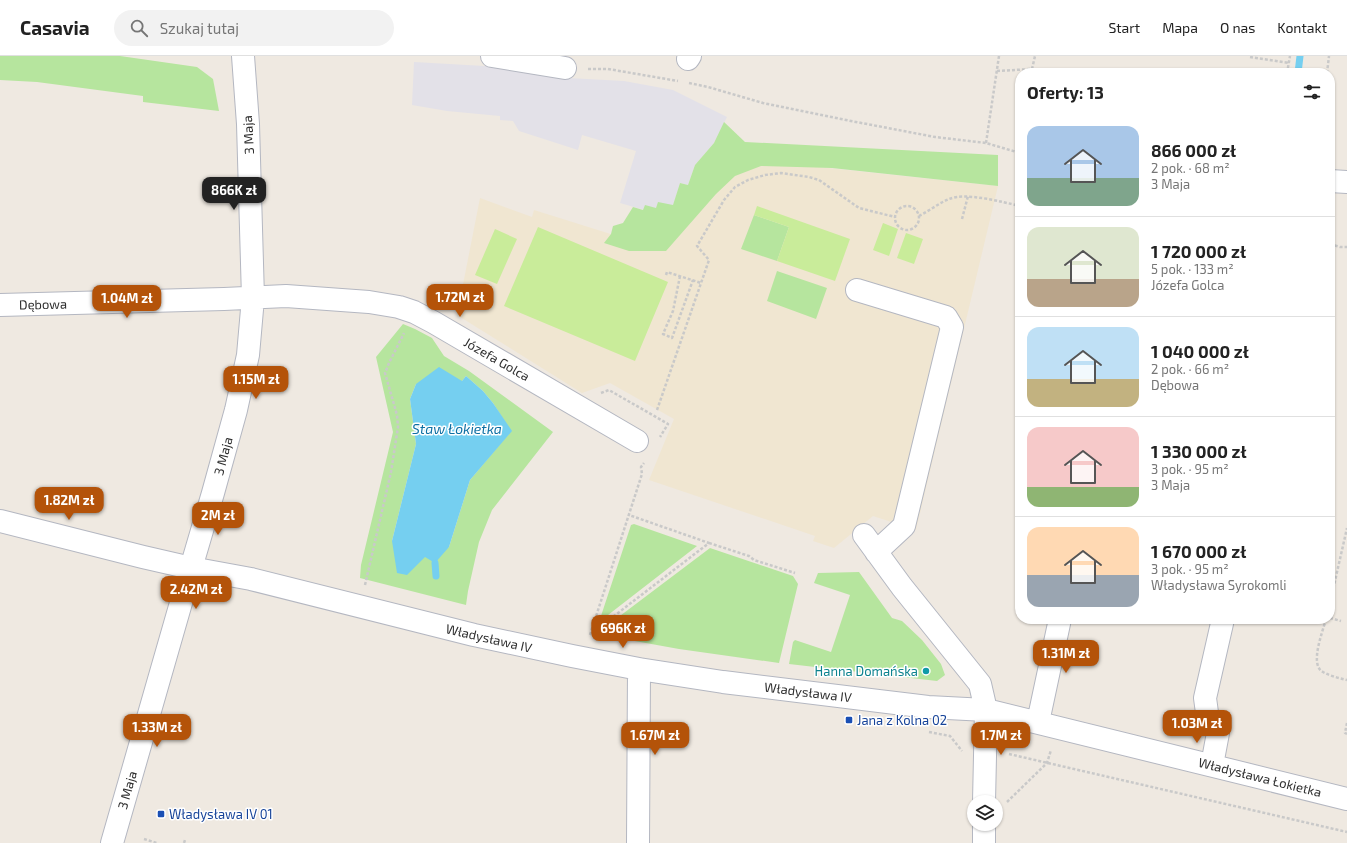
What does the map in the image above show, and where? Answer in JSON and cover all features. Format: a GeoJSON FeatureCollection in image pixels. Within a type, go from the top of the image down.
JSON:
{"type":"FeatureCollection","features":[{"type":"Feature","properties":{"kind":"street","name":"3 Maja"},"geometry":{"type":"LineString","coordinates":[[112,843],[190,568],[207,515],[236,410],[248,355],[253,298],[248,124],[243,56]]}},
{"type":"Feature","properties":{"kind":"street"},"geometry":{"type":"LineString","coordinates":[[492,56],[565,68]]}},
{"type":"Feature","properties":{"kind":"street"},"geometry":{"type":"LineString","coordinates":[[1335,181],[1347,182]]}},
{"type":"Feature","properties":{"kind":"street"},"geometry":{"type":"LineString","coordinates":[[857,290],[946,317],[952,327],[904,526],[870,543],[902,587],[980,684],[986,710],[984,795]]}},
{"type":"Feature","properties":{"kind":"street","name":"Józefa Golca"},"geometry":{"type":"LineString","coordinates":[[253,298],[286,296],[369,302],[399,307],[414,312],[637,441]]}},
{"type":"Feature","properties":{"kind":"street","name":"Dębowa"},"geometry":{"type":"LineString","coordinates":[[0,305],[253,298]]}},
{"type":"Feature","properties":{"kind":"street","name":"Władysława IV"},"geometry":{"type":"LineString","coordinates":[[0,521],[190,568],[251,579],[481,636],[639,669],[723,682],[928,707],[986,710]]}},
{"type":"Feature","properties":{"kind":"street"},"geometry":{"type":"LineString","coordinates":[[1038,722],[1059,624]]}},
{"type":"Feature","properties":{"kind":"street"},"geometry":{"type":"LineString","coordinates":[[1212,765],[1218,733],[1208,720],[1206,698],[1222,624]]}},
{"type":"Feature","properties":{"kind":"street"},"geometry":{"type":"LineString","coordinates":[[638,843],[639,669]]}},
{"type":"Feature","properties":{"kind":"street","name":"Władysława Łokietka"},"geometry":{"type":"LineString","coordinates":[[986,710],[1347,799]]}},
{"type":"Feature","properties":{"kind":"street"},"geometry":{"type":"LineString","coordinates":[[984,831],[984,843]]}},
{"type":"Feature","properties":{"kind":"path"},"geometry":{"type":"LineString","coordinates":[[986,143],[999,56]]}},
{"type":"Feature","properties":{"kind":"path"},"geometry":{"type":"LineString","coordinates":[[1032,68],[1035,56]]}},
{"type":"Feature","properties":{"kind":"path"},"geometry":{"type":"LineString","coordinates":[[1288,68],[1290,56]]}},
{"type":"Feature","properties":{"kind":"path"},"geometry":{"type":"LineString","coordinates":[[1328,68],[1329,56]]}},
{"type":"Feature","properties":{"kind":"path"},"geometry":{"type":"LineString","coordinates":[[1250,57],[1289,63]]}},
{"type":"Feature","properties":{"kind":"path"},"geometry":{"type":"LineString","coordinates":[[565,68],[608,69],[680,82]]}},
{"type":"Feature","properties":{"kind":"path"},"geometry":{"type":"LineString","coordinates":[[997,71],[1015,70]]}},
{"type":"Feature","properties":{"kind":"path"},"geometry":{"type":"LineString","coordinates":[[687,83],[708,87],[764,103],[935,137],[986,143],[1015,152]]}},
{"type":"Feature","properties":{"kind":"path"},"geometry":{"type":"LineString","coordinates":[[657,410],[710,260],[697,246],[724,200],[735,187],[748,180],[765,175],[781,173],[809,177],[819,180],[859,208],[895,217]]}},
{"type":"Feature","properties":{"kind":"path"},"geometry":{"type":"LineString","coordinates":[[919,216],[949,199],[960,196],[994,200],[1015,205]]}},
{"type":"Feature","properties":{"kind":"path"},"geometry":{"type":"LineString","coordinates":[[962,219],[968,196]]}},
{"type":"Feature","properties":{"kind":"path"},"geometry":{"type":"LineString","coordinates":[[906,206],[913,208],[919,216],[916,226],[906,231],[899,228],[895,217],[900,208],[906,206]]}},
{"type":"Feature","properties":{"kind":"path"},"geometry":{"type":"LineString","coordinates":[[1335,246],[1347,247]]}},
{"type":"Feature","properties":{"kind":"path"},"geometry":{"type":"LineString","coordinates":[[666,274],[667,272],[701,283]]}},
{"type":"Feature","properties":{"kind":"path"},"geometry":{"type":"LineString","coordinates":[[680,276],[673,311],[663,334],[672,338],[693,280]]}},
{"type":"Feature","properties":{"kind":"path"},"geometry":{"type":"LineString","coordinates":[[367,580],[391,472],[398,427],[398,415],[385,373],[388,363],[414,312]]}},
{"type":"Feature","properties":{"kind":"path"},"geometry":{"type":"LineString","coordinates":[[590,636],[642,474],[641,467]]}},
{"type":"Feature","properties":{"kind":"path"},"geometry":{"type":"LineString","coordinates":[[629,515],[749,556],[754,560],[768,565],[795,573]]}},
{"type":"Feature","properties":{"kind":"path"},"geometry":{"type":"LineString","coordinates":[[1335,581],[1347,528]]}},
{"type":"Feature","properties":{"kind":"path"},"geometry":{"type":"LineString","coordinates":[[592,629],[601,626],[709,543]]}},
{"type":"Feature","properties":{"kind":"path"},"geometry":{"type":"LineString","coordinates":[[1335,619],[1342,621]]}},
{"type":"Feature","properties":{"kind":"path"},"geometry":{"type":"LineString","coordinates":[[1325,624],[1316,657],[1318,667],[1323,672],[1347,680]]}},
{"type":"Feature","properties":{"kind":"path"},"geometry":{"type":"LineString","coordinates":[[1347,723],[1345,733],[1347,734]]}},
{"type":"Feature","properties":{"kind":"path"},"geometry":{"type":"LineString","coordinates":[[926,732],[950,736],[962,751]]}},
{"type":"Feature","properties":{"kind":"path"},"geometry":{"type":"LineString","coordinates":[[1007,753],[1347,832]]}},
{"type":"Feature","properties":{"kind":"path"},"geometry":{"type":"LineString","coordinates":[[1006,802],[1047,763]]}},
{"type":"Feature","properties":{"kind":"path"},"geometry":{"type":"LineString","coordinates":[[144,839],[157,843]]}},
{"type":"Feature","properties":{"kind":"shaded area"},"geometry":{"type":"Polygon","coordinates":[[[414,62],[502,67],[550,77],[624,81],[673,90],[727,117],[714,143],[695,165],[688,185],[680,183],[673,206],[644,210],[620,203],[636,151],[582,135],[578,150],[519,131],[513,121],[500,120],[500,116],[447,111],[412,105],[414,62]]]}},
{"type":"Feature","properties":{"kind":"shaded area"},"geometry":{"type":"Polygon","coordinates":[[[743,159],[998,186],[916,530],[873,516],[834,548],[813,541],[815,536],[649,480],[674,419],[610,383],[582,393],[457,315],[480,198],[532,217],[534,210],[633,241],[743,159]]]}},
{"type":"Feature","properties":{"kind":"green space"},"geometry":{"type":"Polygon","coordinates":[[[0,56],[120,56],[197,67],[213,79],[219,111],[143,102],[143,96],[37,82],[0,80],[0,56]]]}},
{"type":"Feature","properties":{"kind":"green space"},"geometry":{"type":"Polygon","coordinates":[[[724,122],[745,142],[998,155],[998,186],[832,168],[761,166],[735,176],[716,194],[666,251],[629,251],[604,243],[611,234],[613,226],[623,223],[633,207],[643,210],[645,205],[656,208],[658,202],[673,205],[680,183],[688,185],[695,165],[714,143],[724,122]]]}},
{"type":"Feature","properties":{"kind":"green space"},"geometry":{"type":"Polygon","coordinates":[[[757,206],[850,239],[835,281],[777,261],[789,227],[754,215],[757,206]]]}},
{"type":"Feature","properties":{"kind":"green space"},"geometry":{"type":"Polygon","coordinates":[[[754,215],[789,227],[777,261],[741,249],[754,215]]]}},
{"type":"Feature","properties":{"kind":"green space"},"geometry":{"type":"Polygon","coordinates":[[[883,223],[898,229],[889,256],[873,250],[883,223]]]}},
{"type":"Feature","properties":{"kind":"green space"},"geometry":{"type":"Polygon","coordinates":[[[538,227],[668,282],[635,361],[504,306],[538,227]]]}},
{"type":"Feature","properties":{"kind":"green space"},"geometry":{"type":"Polygon","coordinates":[[[495,229],[517,239],[497,284],[475,275],[495,229]]]}},
{"type":"Feature","properties":{"kind":"green space"},"geometry":{"type":"Polygon","coordinates":[[[906,233],[923,239],[914,264],[897,258],[906,233]]]}},
{"type":"Feature","properties":{"kind":"green space"},"geometry":{"type":"Polygon","coordinates":[[[777,271],[827,288],[816,319],[767,301],[777,271]]]}},
{"type":"Feature","properties":{"kind":"green space"},"geometry":{"type":"Polygon","coordinates":[[[403,324],[415,329],[432,338],[444,356],[469,371],[553,432],[492,510],[479,542],[466,605],[360,578],[361,565],[393,432],[376,357],[403,324]],[[466,376],[462,381],[416,384],[410,399],[416,444],[392,541],[425,557],[449,547],[470,480],[511,431],[493,403],[483,391],[466,376]]]}},
{"type":"Feature","properties":{"kind":"green space"},"geometry":{"type":"Polygon","coordinates":[[[634,524],[697,546],[599,622],[631,525],[634,524]]]}},
{"type":"Feature","properties":{"kind":"green space"},"geometry":{"type":"Polygon","coordinates":[[[710,548],[793,576],[798,584],[779,663],[679,649],[596,634],[710,548]]]}},
{"type":"Feature","properties":{"kind":"green space"},"geometry":{"type":"Polygon","coordinates":[[[859,572],[892,618],[902,621],[922,640],[941,664],[945,675],[937,681],[789,664],[793,642],[795,640],[831,652],[850,595],[814,583],[818,573],[859,572]]]}},
{"type":"Feature","properties":{"kind":"water","name":"Staw Łokietka"},"geometry":{"type":"Polygon","coordinates":[[[439,367],[462,381],[466,376],[483,391],[512,431],[470,480],[449,547],[435,563],[425,557],[407,575],[397,573],[392,541],[416,444],[410,399],[416,384],[439,367]]]}},
{"type":"Feature","properties":{"kind":"waterway"},"geometry":{"type":"LineString","coordinates":[[1299,68],[1300,56]]}},
{"type":"Feature","properties":{"kind":"waterway"},"geometry":{"type":"LineString","coordinates":[[435,563],[436,576]]}},
{"type":"Feature","properties":{"kind":"place","name":"Hanna Domańska"},"geometry":{"type":"Point","coordinates":[926,671]}},
{"type":"Feature","properties":{"kind":"place","name":"Jana z Kolna 02"},"geometry":{"type":"Point","coordinates":[849,720]}},
{"type":"Feature","properties":{"kind":"place","name":"Władysława IV 01"},"geometry":{"type":"Point","coordinates":[161,814]}}]}
